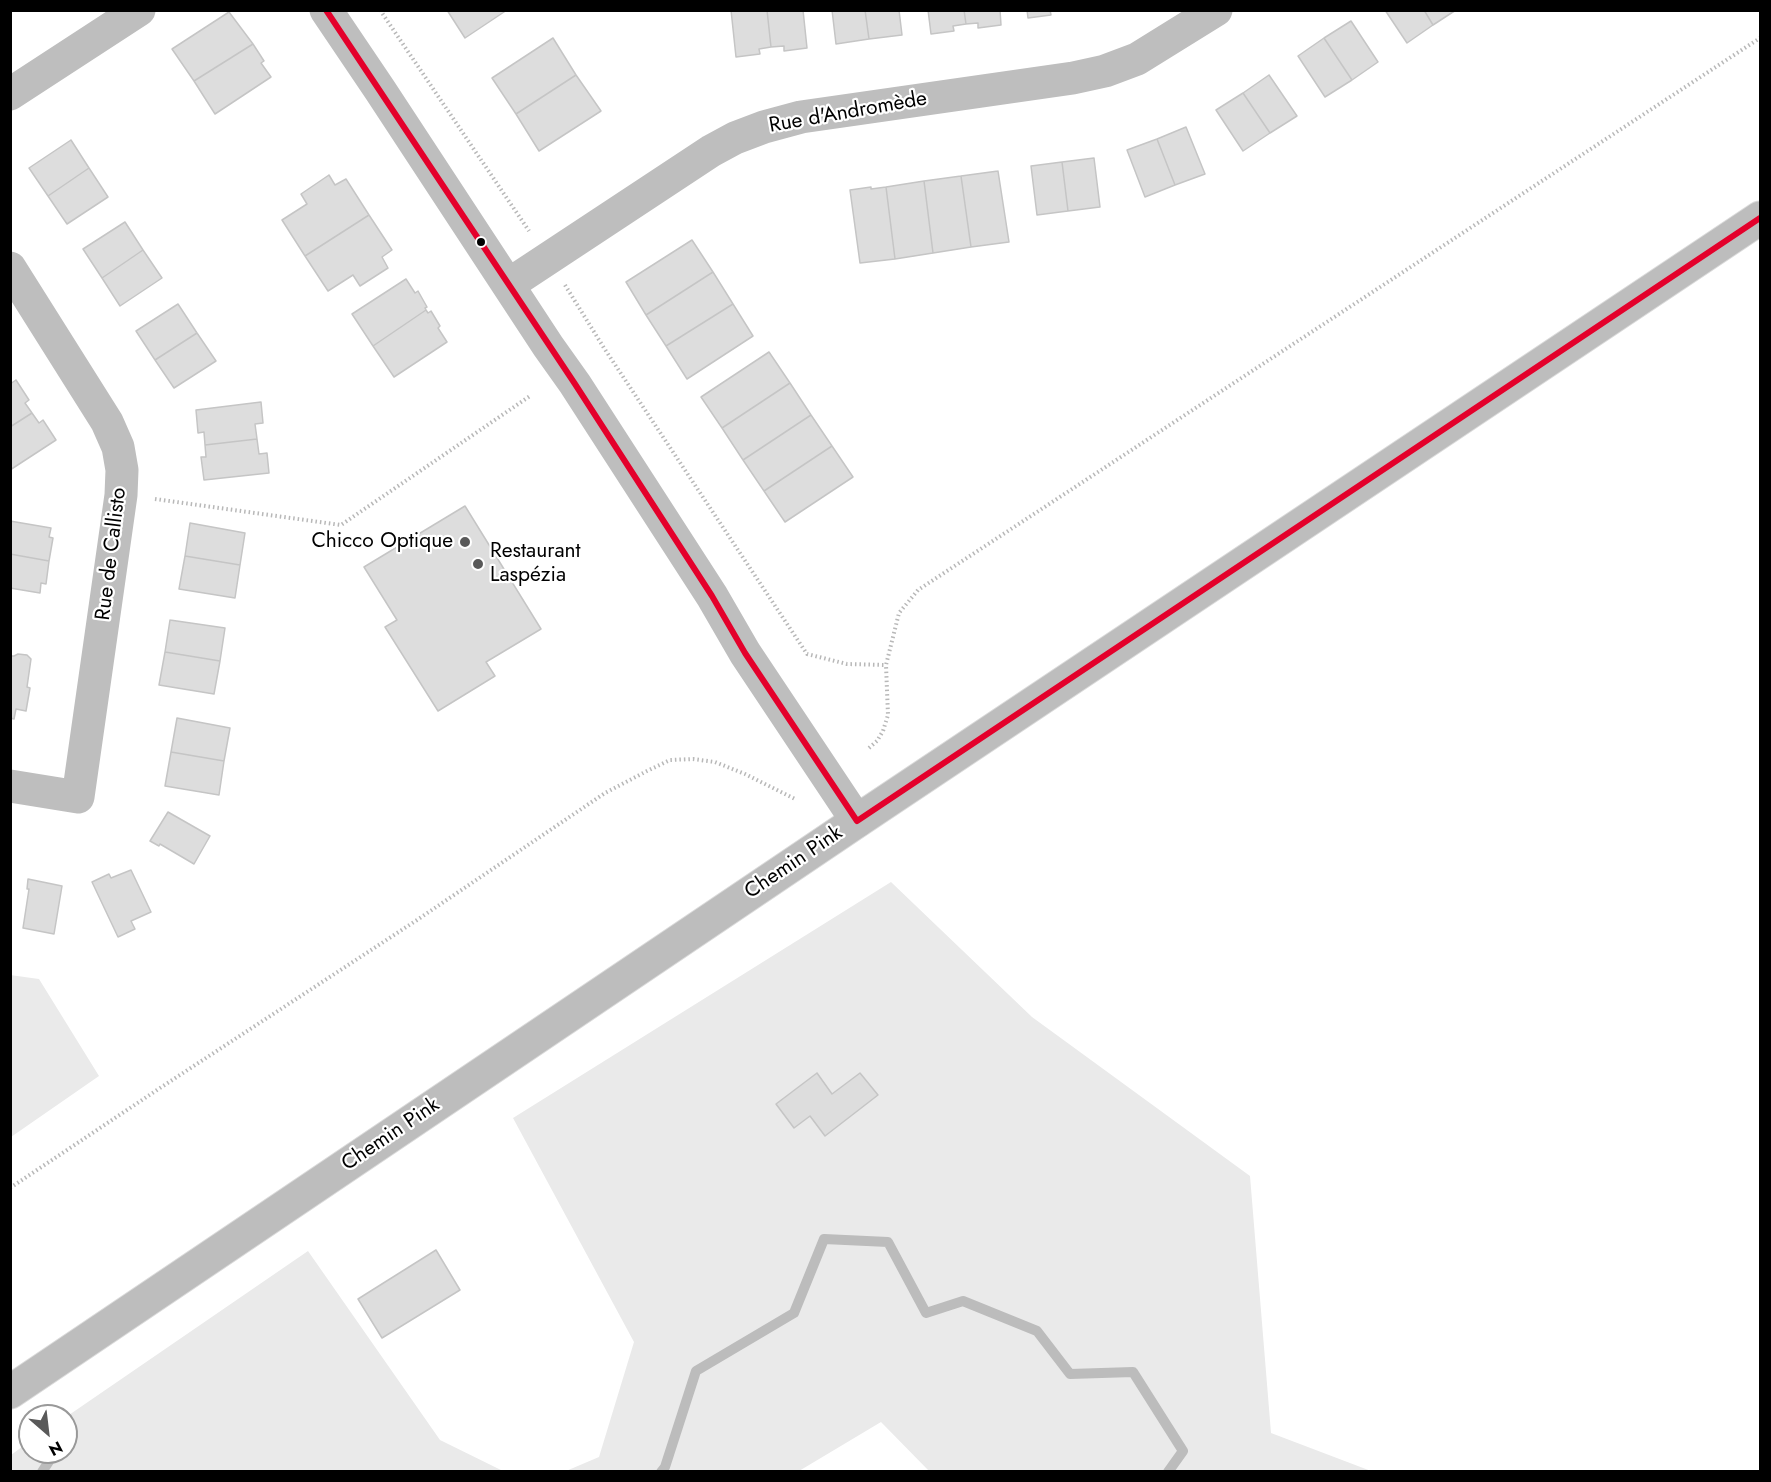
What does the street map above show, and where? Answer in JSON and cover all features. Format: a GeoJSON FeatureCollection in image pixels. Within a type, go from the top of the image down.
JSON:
{"type":"FeatureCollection","features":[{"type":"Feature","properties":{"kind":"main road","name":"Chemin Pink"},"geometry":{"type":"LineString","coordinates":[[10,1392],[857,821],[1761,218]]}},
{"type":"Feature","properties":{"kind":"street"},"geometry":{"type":"LineString","coordinates":[[10,94],[139,10]]}},
{"type":"Feature","properties":{"kind":"street"},"geometry":{"type":"LineString","coordinates":[[326,10],[575,384],[712,596],[745,653],[857,821]]}},
{"type":"Feature","properties":{"kind":"street","name":"Rue d'Andromède"},"geometry":{"type":"LineString","coordinates":[[508,285],[711,151],[735,138],[801,117],[1061,80],[1106,71],[1137,59],[1216,10]]}},
{"type":"Feature","properties":{"kind":"street","name":"Rue de Callisto"},"geometry":{"type":"LineString","coordinates":[[10,268],[106,422],[118,447],[122,470],[121,495],[78,797],[10,786]]}},
{"type":"Feature","properties":{"kind":"path"},"geometry":{"type":"LineString","coordinates":[[380,10],[548,259],[604,348],[807,654],[847,664],[886,665]]}},
{"type":"Feature","properties":{"kind":"path"},"geometry":{"type":"LineString","coordinates":[[868,748],[877,741],[888,715],[886,665],[899,613],[918,590],[1761,38]]}},
{"type":"Feature","properties":{"kind":"path"},"geometry":{"type":"LineString","coordinates":[[121,495],[341,525],[531,396]]}},
{"type":"Feature","properties":{"kind":"path"},"geometry":{"type":"LineString","coordinates":[[10,1188],[417,920],[605,793],[647,771],[670,760],[693,759],[715,762],[795,799]]}},
{"type":"Feature","properties":{"kind":"shaded area"},"geometry":{"type":"Polygon","coordinates":[[[891,882],[1032,1017],[1250,1176],[1271,1433],[1371,1471],[929,1471],[881,1422],[799,1471],[566,1471],[599,1457],[634,1342],[513,1118],[891,882]]]}},
{"type":"Feature","properties":{"kind":"shaded area"},"geometry":{"type":"Polygon","coordinates":[[[10,975],[39,979],[99,1076],[11,1137],[10,975]]]}},
{"type":"Feature","properties":{"kind":"shaded area"},"geometry":{"type":"Polygon","coordinates":[[[308,1251],[440,1440],[503,1471],[11,1471],[11,1455],[18,1450],[18,1464],[78,1464],[78,1409],[308,1251]]]}},
{"type":"Feature","properties":{"kind":"building"},"geometry":{"type":"Polygon","coordinates":[[[447,10],[507,10],[465,38],[447,10]]]}},
{"type":"Feature","properties":{"kind":"building"},"geometry":{"type":"Polygon","coordinates":[[[731,10],[767,10],[771,47],[759,49],[760,54],[736,57],[731,10]]]}},
{"type":"Feature","properties":{"kind":"building"},"geometry":{"type":"Polygon","coordinates":[[[767,10],[803,10],[807,48],[784,51],[784,46],[771,47],[767,10]]]}},
{"type":"Feature","properties":{"kind":"building"},"geometry":{"type":"Polygon","coordinates":[[[832,10],[865,10],[869,39],[836,44],[832,10]]]}},
{"type":"Feature","properties":{"kind":"building"},"geometry":{"type":"Polygon","coordinates":[[[865,10],[899,10],[902,35],[869,39],[865,10]]]}},
{"type":"Feature","properties":{"kind":"building"},"geometry":{"type":"Polygon","coordinates":[[[928,10],[964,10],[966,24],[953,26],[954,31],[931,34],[928,10]]]}},
{"type":"Feature","properties":{"kind":"building"},"geometry":{"type":"Polygon","coordinates":[[[964,10],[1000,10],[1001,25],[978,28],[978,23],[966,24],[964,10]]]}},
{"type":"Feature","properties":{"kind":"building"},"geometry":{"type":"Polygon","coordinates":[[[1027,10],[1050,10],[1051,15],[1028,18],[1027,10]]]}},
{"type":"Feature","properties":{"kind":"building"},"geometry":{"type":"Polygon","coordinates":[[[1385,10],[1424,10],[1433,25],[1407,43],[1385,10]]]}},
{"type":"Feature","properties":{"kind":"building"},"geometry":{"type":"Polygon","coordinates":[[[1424,10],[1456,10],[1433,25],[1424,10]]]}},
{"type":"Feature","properties":{"kind":"building"},"geometry":{"type":"Polygon","coordinates":[[[229,12],[253,44],[194,81],[172,49],[229,12]]]}},
{"type":"Feature","properties":{"kind":"building"},"geometry":{"type":"Polygon","coordinates":[[[1351,21],[1378,62],[1352,80],[1324,38],[1351,21]]]}},
{"type":"Feature","properties":{"kind":"building"},"geometry":{"type":"Polygon","coordinates":[[[553,38],[576,75],[516,114],[492,78],[553,38]]]}},
{"type":"Feature","properties":{"kind":"building"},"geometry":{"type":"Polygon","coordinates":[[[1324,38],[1352,80],[1325,97],[1298,56],[1324,38]]]}},
{"type":"Feature","properties":{"kind":"building"},"geometry":{"type":"Polygon","coordinates":[[[253,44],[264,61],[261,63],[271,77],[215,114],[194,81],[253,44]]]}},
{"type":"Feature","properties":{"kind":"building"},"geometry":{"type":"Polygon","coordinates":[[[576,75],[601,111],[539,151],[516,114],[576,75]]]}},
{"type":"Feature","properties":{"kind":"building"},"geometry":{"type":"Polygon","coordinates":[[[1269,75],[1297,116],[1270,133],[1243,93],[1269,75]]]}},
{"type":"Feature","properties":{"kind":"building"},"geometry":{"type":"Polygon","coordinates":[[[1243,93],[1270,133],[1243,151],[1216,110],[1243,93]]]}},
{"type":"Feature","properties":{"kind":"building"},"geometry":{"type":"Polygon","coordinates":[[[1186,127],[1205,174],[1175,185],[1157,139],[1186,127]]]}},
{"type":"Feature","properties":{"kind":"building"},"geometry":{"type":"Polygon","coordinates":[[[1157,139],[1175,185],[1145,197],[1127,150],[1157,139]]]}},
{"type":"Feature","properties":{"kind":"building"},"geometry":{"type":"Polygon","coordinates":[[[71,140],[89,168],[48,196],[29,168],[71,140]]]}},
{"type":"Feature","properties":{"kind":"building"},"geometry":{"type":"Polygon","coordinates":[[[1094,158],[1100,207],[1068,211],[1062,162],[1094,158]]]}},
{"type":"Feature","properties":{"kind":"building"},"geometry":{"type":"Polygon","coordinates":[[[1062,162],[1068,211],[1037,215],[1031,166],[1062,162]]]}},
{"type":"Feature","properties":{"kind":"building"},"geometry":{"type":"Polygon","coordinates":[[[89,168],[108,197],[67,224],[48,196],[89,168]]]}},
{"type":"Feature","properties":{"kind":"building"},"geometry":{"type":"Polygon","coordinates":[[[998,171],[1009,242],[971,247],[961,176],[998,171]]]}},
{"type":"Feature","properties":{"kind":"building"},"geometry":{"type":"Polygon","coordinates":[[[329,175],[335,185],[346,179],[369,215],[305,256],[282,220],[307,204],[301,194],[329,175]]]}},
{"type":"Feature","properties":{"kind":"building"},"geometry":{"type":"Polygon","coordinates":[[[961,176],[971,247],[933,253],[924,181],[961,176]]]}},
{"type":"Feature","properties":{"kind":"building"},"geometry":{"type":"Polygon","coordinates":[[[924,181],[933,253],[895,259],[886,187],[924,181]]]}},
{"type":"Feature","properties":{"kind":"building"},"geometry":{"type":"Polygon","coordinates":[[[871,187],[871,189],[886,187],[895,259],[860,263],[850,190],[871,187]]]}},
{"type":"Feature","properties":{"kind":"building"},"geometry":{"type":"Polygon","coordinates":[[[369,215],[392,250],[382,257],[388,268],[360,286],[353,275],[328,291],[305,256],[369,215]]]}},
{"type":"Feature","properties":{"kind":"building"},"geometry":{"type":"Polygon","coordinates":[[[125,222],[143,250],[102,278],[83,249],[125,222]]]}},
{"type":"Feature","properties":{"kind":"building"},"geometry":{"type":"Polygon","coordinates":[[[692,240],[713,272],[646,315],[626,282],[692,240]]]}},
{"type":"Feature","properties":{"kind":"building"},"geometry":{"type":"Polygon","coordinates":[[[143,250],[162,278],[120,306],[102,278],[143,250]]]}},
{"type":"Feature","properties":{"kind":"building"},"geometry":{"type":"Polygon","coordinates":[[[713,272],[733,304],[666,346],[646,315],[713,272]]]}},
{"type":"Feature","properties":{"kind":"building"},"geometry":{"type":"Polygon","coordinates":[[[406,279],[415,293],[418,291],[427,307],[426,310],[373,346],[352,314],[406,279]]]}},
{"type":"Feature","properties":{"kind":"building"},"geometry":{"type":"Polygon","coordinates":[[[178,304],[197,333],[155,360],[136,331],[178,304]]]}},
{"type":"Feature","properties":{"kind":"building"},"geometry":{"type":"Polygon","coordinates":[[[733,304],[753,336],[687,379],[666,346],[733,304]]]}},
{"type":"Feature","properties":{"kind":"building"},"geometry":{"type":"Polygon","coordinates":[[[426,310],[428,313],[431,311],[447,342],[394,377],[373,346],[426,310]]]}},
{"type":"Feature","properties":{"kind":"building"},"geometry":{"type":"Polygon","coordinates":[[[197,333],[216,361],[174,388],[155,360],[197,333]]]}},
{"type":"Feature","properties":{"kind":"building"},"geometry":{"type":"Polygon","coordinates":[[[769,352],[790,383],[722,428],[701,397],[769,352]]]}},
{"type":"Feature","properties":{"kind":"building"},"geometry":{"type":"Polygon","coordinates":[[[16,380],[29,400],[25,403],[32,413],[10,427],[10,384],[16,380]]]}},
{"type":"Feature","properties":{"kind":"building"},"geometry":{"type":"Polygon","coordinates":[[[790,383],[811,415],[743,460],[722,428],[790,383]]]}},
{"type":"Feature","properties":{"kind":"building"},"geometry":{"type":"Polygon","coordinates":[[[261,402],[263,423],[255,424],[257,439],[205,445],[204,432],[198,433],[196,410],[261,402]]]}},
{"type":"Feature","properties":{"kind":"building"},"geometry":{"type":"Polygon","coordinates":[[[32,413],[39,423],[43,420],[56,440],[10,470],[10,427],[32,413]]]}},
{"type":"Feature","properties":{"kind":"building"},"geometry":{"type":"Polygon","coordinates":[[[811,415],[832,446],[764,491],[743,460],[811,415]]]}},
{"type":"Feature","properties":{"kind":"building"},"geometry":{"type":"Polygon","coordinates":[[[257,439],[259,454],[267,453],[269,473],[204,480],[201,457],[206,457],[205,445],[257,439]]]}},
{"type":"Feature","properties":{"kind":"building"},"geometry":{"type":"Polygon","coordinates":[[[832,446],[853,477],[785,522],[764,491],[832,446]]]}},
{"type":"Feature","properties":{"kind":"building"},"geometry":{"type":"Polygon","coordinates":[[[465,506],[541,629],[486,662],[495,676],[438,711],[385,627],[397,620],[364,567],[465,506]]]}},
{"type":"Feature","properties":{"kind":"building"},"geometry":{"type":"Polygon","coordinates":[[[10,521],[51,528],[49,537],[53,538],[49,561],[10,554],[10,521]]]}},
{"type":"Feature","properties":{"kind":"building"},"geometry":{"type":"Polygon","coordinates":[[[190,523],[245,533],[240,565],[185,556],[190,523]]]}},
{"type":"Feature","properties":{"kind":"building"},"geometry":{"type":"Polygon","coordinates":[[[10,554],[49,561],[46,584],[41,583],[40,593],[10,588],[10,554]]]}},
{"type":"Feature","properties":{"kind":"building"},"geometry":{"type":"Polygon","coordinates":[[[185,556],[240,565],[235,598],[179,589],[185,556]]]}},
{"type":"Feature","properties":{"kind":"building"},"geometry":{"type":"Polygon","coordinates":[[[170,620],[225,628],[220,661],[165,652],[170,620]]]}},
{"type":"Feature","properties":{"kind":"building"},"geometry":{"type":"Polygon","coordinates":[[[165,652],[220,661],[214,694],[159,685],[165,652]]]}},
{"type":"Feature","properties":{"kind":"building"},"geometry":{"type":"Polygon","coordinates":[[[27,655],[31,659],[27,687],[30,688],[26,711],[16,709],[14,719],[10,718],[10,656],[27,655]]]}},
{"type":"Feature","properties":{"kind":"building"},"geometry":{"type":"Polygon","coordinates":[[[177,718],[230,728],[224,761],[171,752],[177,718]]]}},
{"type":"Feature","properties":{"kind":"building"},"geometry":{"type":"Polygon","coordinates":[[[171,752],[224,761],[219,795],[165,786],[171,752]]]}},
{"type":"Feature","properties":{"kind":"building"},"geometry":{"type":"Polygon","coordinates":[[[168,812],[210,836],[194,864],[160,844],[159,846],[150,841],[168,812]]]}},
{"type":"Feature","properties":{"kind":"building"},"geometry":{"type":"Polygon","coordinates":[[[131,870],[151,912],[131,921],[135,929],[118,937],[92,882],[109,874],[111,878],[131,870]]]}},
{"type":"Feature","properties":{"kind":"building"},"geometry":{"type":"Polygon","coordinates":[[[28,879],[62,886],[54,934],[23,928],[29,889],[27,889],[28,879]]]}},
{"type":"Feature","properties":{"kind":"building"},"geometry":{"type":"Polygon","coordinates":[[[817,1073],[832,1094],[860,1073],[878,1095],[825,1136],[810,1116],[794,1128],[776,1104],[817,1073]]]}},
{"type":"Feature","properties":{"kind":"building"},"geometry":{"type":"Polygon","coordinates":[[[436,1250],[460,1290],[382,1338],[358,1299],[436,1250]]]}},
{"type":"Feature","properties":{"kind":"waterway"},"geometry":{"type":"LineString","coordinates":[[661,1472],[665,1467],[696,1371],[794,1313],[824,1239],[888,1242],[926,1313],[963,1301],[1037,1331],[1070,1374],[1133,1372],[1183,1451],[1168,1472]]}},
{"type":"Feature","properties":{"kind":"waterway"},"geometry":{"type":"LineString","coordinates":[[42,1472],[47,1464]]}},
{"type":"Feature","properties":{"kind":"transit line"},"geometry":{"type":"LineString","coordinates":[[326,10],[575,384],[712,596],[745,653],[857,821],[1760,218]]}},
{"type":"Feature","properties":{"kind":"place","name":"Chicco Optique"},"geometry":{"type":"Point","coordinates":[465,542]}},
{"type":"Feature","properties":{"kind":"place","name":"Restaurant Laspézia"},"geometry":{"type":"Point","coordinates":[478,564]}}]}
